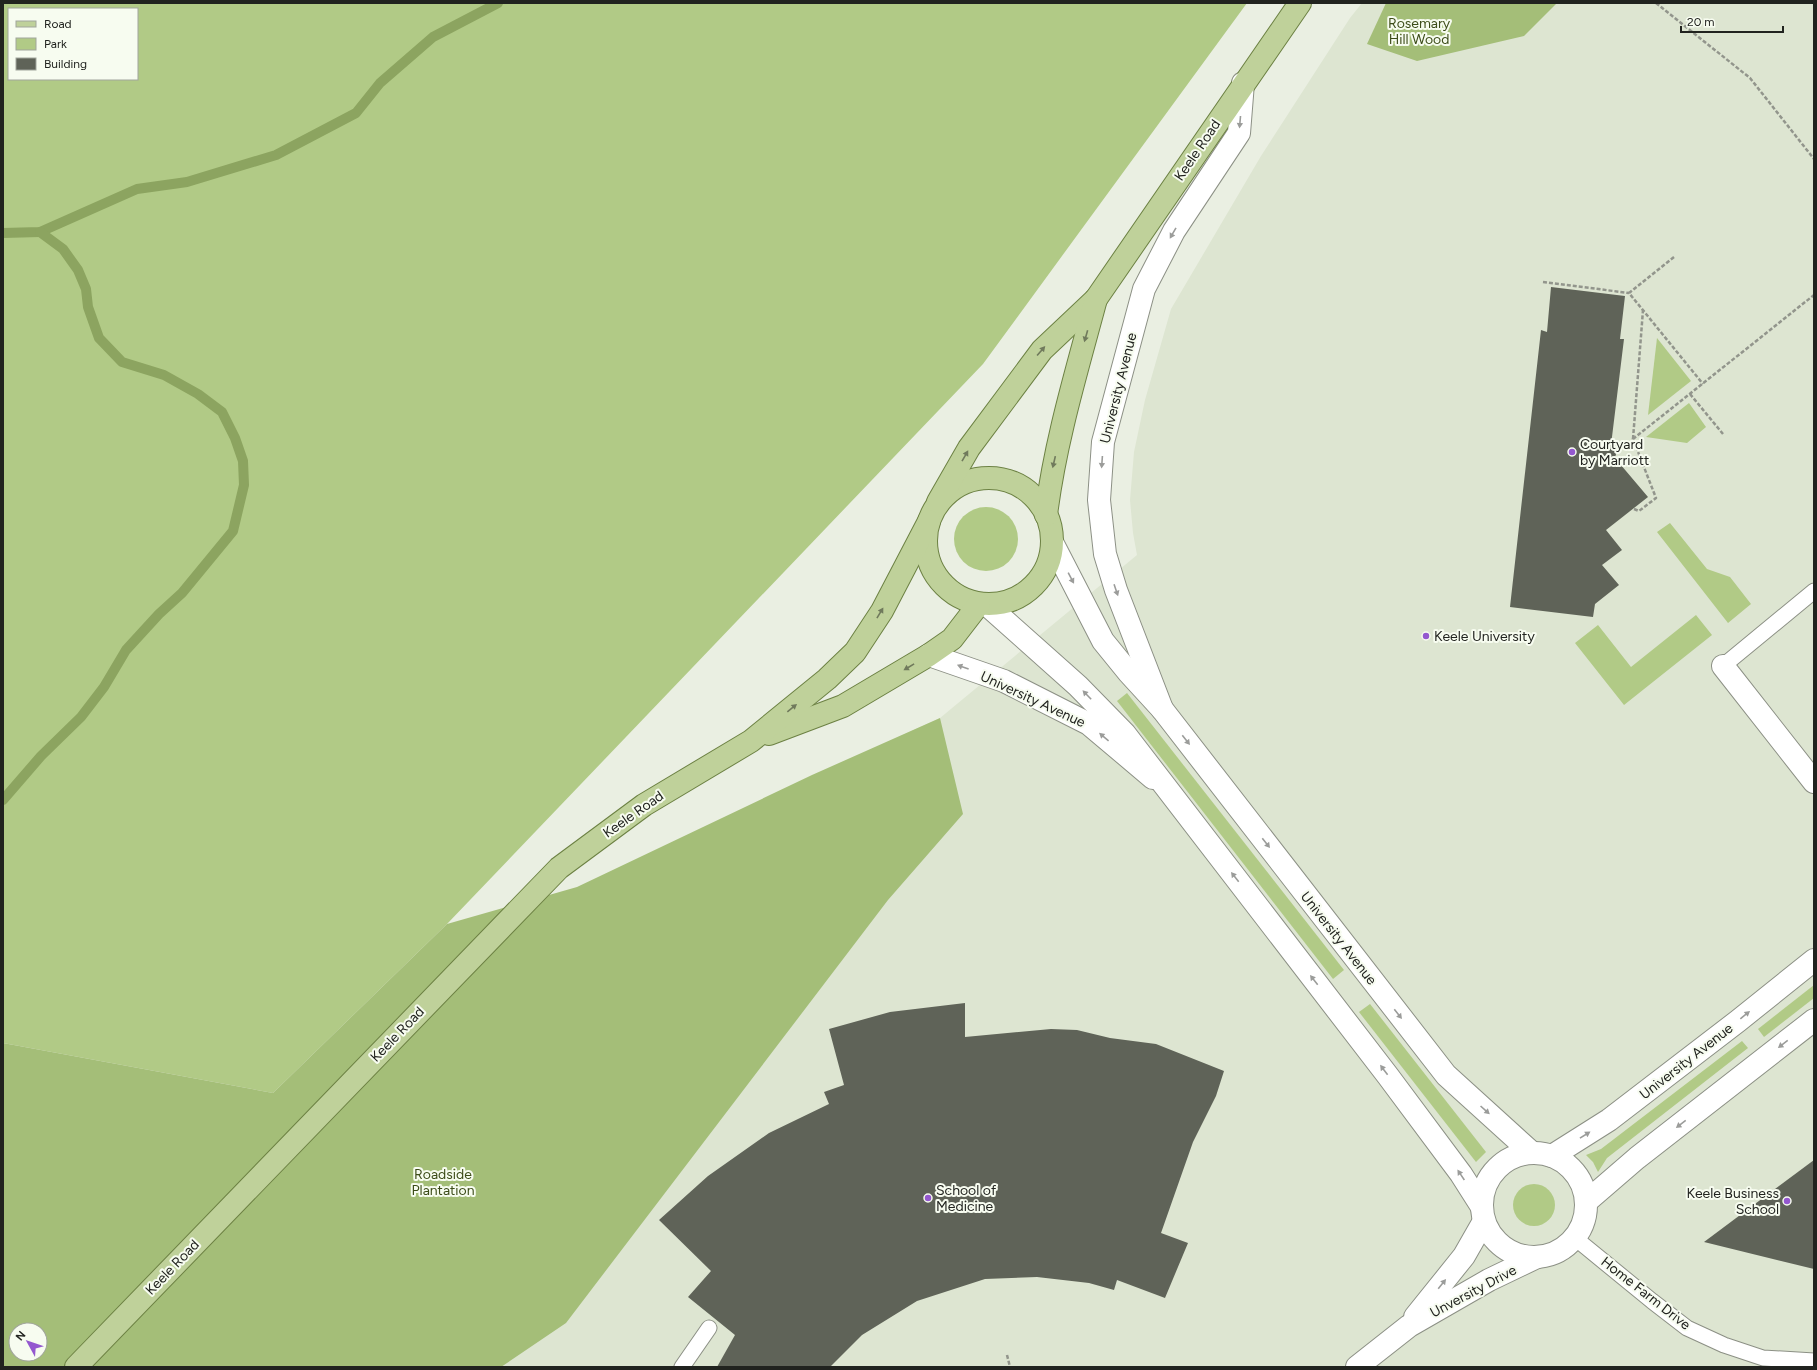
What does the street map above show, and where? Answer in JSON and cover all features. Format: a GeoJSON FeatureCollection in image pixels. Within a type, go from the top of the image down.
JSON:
{"type":"FeatureCollection","features":[{"type":"Feature","properties":{"kind":"main road","name":"Keele Road"},"geometry":{"type":"LineString","coordinates":[[1096,299],[1243,83],[1300,3]]}},
{"type":"Feature","properties":{"kind":"main road"},"geometry":{"type":"LineString","coordinates":[[751,741],[827,679],[856,652],[882,611],[934,511],[969,448],[1042,350],[1096,299]]}},
{"type":"Feature","properties":{"kind":"main road"},"geometry":{"type":"LineString","coordinates":[[1046,515],[1051,475],[1096,299]]}},
{"type":"Feature","properties":{"kind":"main road"},"geometry":{"type":"LineString","coordinates":[[987,478],[1006,480],[1022,487],[1036,500],[1046,515],[1053,544],[1050,559],[1030,588],[1013,599],[983,604],[966,600],[954,594],[938,580],[928,561],[925,541],[934,511],[952,489],[969,481],[987,478]]}},
{"type":"Feature","properties":{"kind":"main road"},"geometry":{"type":"LineString","coordinates":[[751,741],[843,706],[929,655],[952,639],[983,604]]}},
{"type":"Feature","properties":{"kind":"main road","name":"Keele Road"},"geometry":{"type":"LineString","coordinates":[[76,1367],[558,868],[644,804],[751,741]]}},
{"type":"Feature","properties":{"kind":"street","name":"University Avenue"},"geometry":{"type":"LineString","coordinates":[[1162,710],[1116,590],[1105,554],[1099,500],[1103,442],[1144,289],[1174,231],[1239,133],[1243,83]]}},
{"type":"Feature","properties":{"kind":"street","name":"University Avenue"},"geometry":{"type":"LineString","coordinates":[[1053,544],[1104,641],[1129,673],[1162,710],[1446,1075],[1542,1154],[1609,1120],[1738,1021],[1814,960]]}},
{"type":"Feature","properties":{"kind":"street","name":"University Avenue"},"geometry":{"type":"LineString","coordinates":[[983,604],[1078,686],[1125,734],[1388,1076],[1461,1174],[1483,1214]]}},
{"type":"Feature","properties":{"kind":"street","name":"University Avenue"},"geometry":{"type":"LineString","coordinates":[[929,655],[1004,681],[1089,724],[1166,789]]}},
{"type":"Feature","properties":{"kind":"street"},"geometry":{"type":"LineString","coordinates":[[1723,666],[1814,782]]}},
{"type":"Feature","properties":{"kind":"street"},"geometry":{"type":"LineString","coordinates":[[1586,1202],[1637,1158],[1814,1020]]}},
{"type":"Feature","properties":{"kind":"street"},"geometry":{"type":"LineString","coordinates":[[1542,1154],[1569,1166],[1581,1182],[1586,1202],[1584,1221],[1575,1238],[1557,1252],[1537,1257],[1517,1254],[1502,1247],[1490,1235],[1483,1214],[1485,1187],[1496,1170],[1512,1158],[1542,1154]]}},
{"type":"Feature","properties":{"kind":"street","name":"Unversity Drive"},"geometry":{"type":"LineString","coordinates":[[1408,1326],[1464,1256],[1483,1214]]}},
{"type":"Feature","properties":{"kind":"street","name":"Unversity Drive"},"geometry":{"type":"LineString","coordinates":[[1357,1367],[1408,1326],[1489,1280],[1537,1257]]}},
{"type":"Feature","properties":{"kind":"lane"},"geometry":{"type":"LineString","coordinates":[[1723,666],[1814,591]]}},
{"type":"Feature","properties":{"kind":"lane","name":"Home Farm Drive"},"geometry":{"type":"LineString","coordinates":[[1575,1238],[1687,1328],[1724,1345],[1763,1358],[1814,1361]]}},
{"type":"Feature","properties":{"kind":"lane"},"geometry":{"type":"LineString","coordinates":[[682,1367],[709,1328]]}},
{"type":"Feature","properties":{"kind":"path"},"geometry":{"type":"LineString","coordinates":[[1656,3],[1750,78],[1814,159]]}},
{"type":"Feature","properties":{"kind":"path"},"geometry":{"type":"LineString","coordinates":[[1629,293],[1674,257]]}},
{"type":"Feature","properties":{"kind":"path"},"geometry":{"type":"LineString","coordinates":[[1543,282],[1629,293],[1703,384]]}},
{"type":"Feature","properties":{"kind":"path"},"geometry":{"type":"LineString","coordinates":[[1633,439],[1814,295]]}},
{"type":"Feature","properties":{"kind":"path"},"geometry":{"type":"LineString","coordinates":[[1634,509],[1638,512],[1656,498],[1633,439],[1643,310]]}},
{"type":"Feature","properties":{"kind":"path"},"geometry":{"type":"LineString","coordinates":[[1690,394],[1723,434]]}},
{"type":"Feature","properties":{"kind":"path"},"geometry":{"type":"LineString","coordinates":[[1007,1355],[1010,1367]]}},
{"type":"Feature","properties":{"kind":"shaded area","name":"Keele University"},"geometry":{"type":"Polygon","coordinates":[[[1362,3],[1814,3],[1814,1367],[110,1367],[796,784],[940,718],[1137,555],[1130,500],[1134,452],[1145,400],[1171,309],[1261,156],[1350,18],[1362,3]]]}},
{"type":"Feature","properties":{"kind":"green space"},"geometry":{"type":"Polygon","coordinates":[[[3,3],[1247,3],[983,364],[447,924],[273,1093],[3,1043],[3,3]]]}},
{"type":"Feature","properties":{"kind":"green space","name":"Rosemary Hill Wood"},"geometry":{"type":"Polygon","coordinates":[[[1386,3],[1557,3],[1524,36],[1417,61],[1367,44],[1386,3]]]}},
{"type":"Feature","properties":{"kind":"green space"},"geometry":{"type":"Polygon","coordinates":[[[1657,338],[1691,381],[1648,415],[1657,338]]]}},
{"type":"Feature","properties":{"kind":"green space"},"geometry":{"type":"Polygon","coordinates":[[[1689,403],[1706,427],[1687,443],[1646,437],[1689,403]]]}},
{"type":"Feature","properties":{"kind":"green space"},"geometry":{"type":"Polygon","coordinates":[[[986,507],[998,509],[1009,516],[1016,527],[1018,539],[1016,551],[1009,562],[998,569],[986,571],[974,569],[963,562],[956,551],[954,539],[956,527],[963,516],[974,509],[986,507]]]}},
{"type":"Feature","properties":{"kind":"green space"},"geometry":{"type":"Polygon","coordinates":[[[1670,523],[1707,569],[1730,577],[1751,604],[1728,623],[1657,532],[1670,523]]]}},
{"type":"Feature","properties":{"kind":"green space"},"geometry":{"type":"Polygon","coordinates":[[[1696,615],[1712,635],[1624,705],[1575,643],[1598,625],[1631,667],[1696,615]]]}},
{"type":"Feature","properties":{"kind":"green space"},"geometry":{"type":"Polygon","coordinates":[[[1127,693],[1344,970],[1333,979],[1117,701],[1127,693]]]}},
{"type":"Feature","properties":{"kind":"green space","name":"Roadside Plantation"},"geometry":{"type":"Polygon","coordinates":[[[940,718],[963,814],[888,900],[566,1323],[501,1367],[3,1367],[3,1043],[273,1093],[447,924],[577,887],[812,775],[940,718]]]}},
{"type":"Feature","properties":{"kind":"green space"},"geometry":{"type":"Polygon","coordinates":[[[1814,985],[1814,998],[1764,1037],[1758,1029],[1814,985]]]}},
{"type":"Feature","properties":{"kind":"green space"},"geometry":{"type":"Polygon","coordinates":[[[1370,1004],[1486,1152],[1476,1162],[1359,1012],[1370,1004]]]}},
{"type":"Feature","properties":{"kind":"green space"},"geometry":{"type":"Polygon","coordinates":[[[1742,1041],[1748,1048],[1607,1158],[1598,1172],[1593,1162],[1586,1155],[1601,1149],[1742,1041]]]}},
{"type":"Feature","properties":{"kind":"green space"},"geometry":{"type":"Polygon","coordinates":[[[1534,1184],[1549,1190],[1555,1205],[1549,1220],[1534,1226],[1519,1220],[1513,1205],[1519,1190],[1534,1184]]]}},
{"type":"Feature","properties":{"kind":"building","name":"Courtyard by Marriott"},"geometry":{"type":"Polygon","coordinates":[[[1551,287],[1625,296],[1620,339],[1624,339],[1611,445],[1618,446],[1615,458],[1648,497],[1606,530],[1622,550],[1602,565],[1619,585],[1595,604],[1593,617],[1510,607],[1541,330],[1547,332],[1551,287]]]}},
{"type":"Feature","properties":{"kind":"building","name":"School of Medicine"},"geometry":{"type":"Polygon","coordinates":[[[965,1003],[965,1037],[1051,1029],[1077,1030],[1110,1038],[1156,1044],[1224,1071],[1216,1096],[1193,1142],[1161,1233],[1188,1243],[1165,1298],[1117,1280],[1114,1290],[1089,1283],[1037,1277],[985,1279],[917,1301],[862,1335],[830,1367],[717,1367],[735,1335],[688,1297],[711,1271],[659,1220],[708,1176],[769,1133],[829,1104],[824,1092],[844,1085],[829,1029],[890,1012],[965,1003]]]}},
{"type":"Feature","properties":{"kind":"building","name":"Keele Business School"},"geometry":{"type":"Polygon","coordinates":[[[1814,1160],[1814,1269],[1704,1242],[1814,1160]]]}},
{"type":"Feature","properties":{"kind":"waterway"},"geometry":{"type":"LineString","coordinates":[[3,233],[40,232],[137,189],[187,182],[276,155],[356,113],[380,83],[433,37],[498,3]]}},
{"type":"Feature","properties":{"kind":"waterway"},"geometry":{"type":"LineString","coordinates":[[3,800],[41,756],[81,717],[104,687],[126,650],[159,614],[182,593],[233,531],[244,485],[243,461],[235,438],[222,412],[198,394],[164,375],[122,362],[99,338],[88,307],[86,289],[78,270],[63,249],[40,232]]}},
{"type":"Feature","properties":{"kind":"place","name":"Courtyard by Marriott"},"geometry":{"type":"Point","coordinates":[1572,452]}},
{"type":"Feature","properties":{"kind":"place","name":"Keele University"},"geometry":{"type":"Point","coordinates":[1426,636]}},
{"type":"Feature","properties":{"kind":"place","name":"School of Medicine"},"geometry":{"type":"Point","coordinates":[928,1198]}},
{"type":"Feature","properties":{"kind":"place","name":"Keele Business School"},"geometry":{"type":"Point","coordinates":[1787,1201]}}]}
